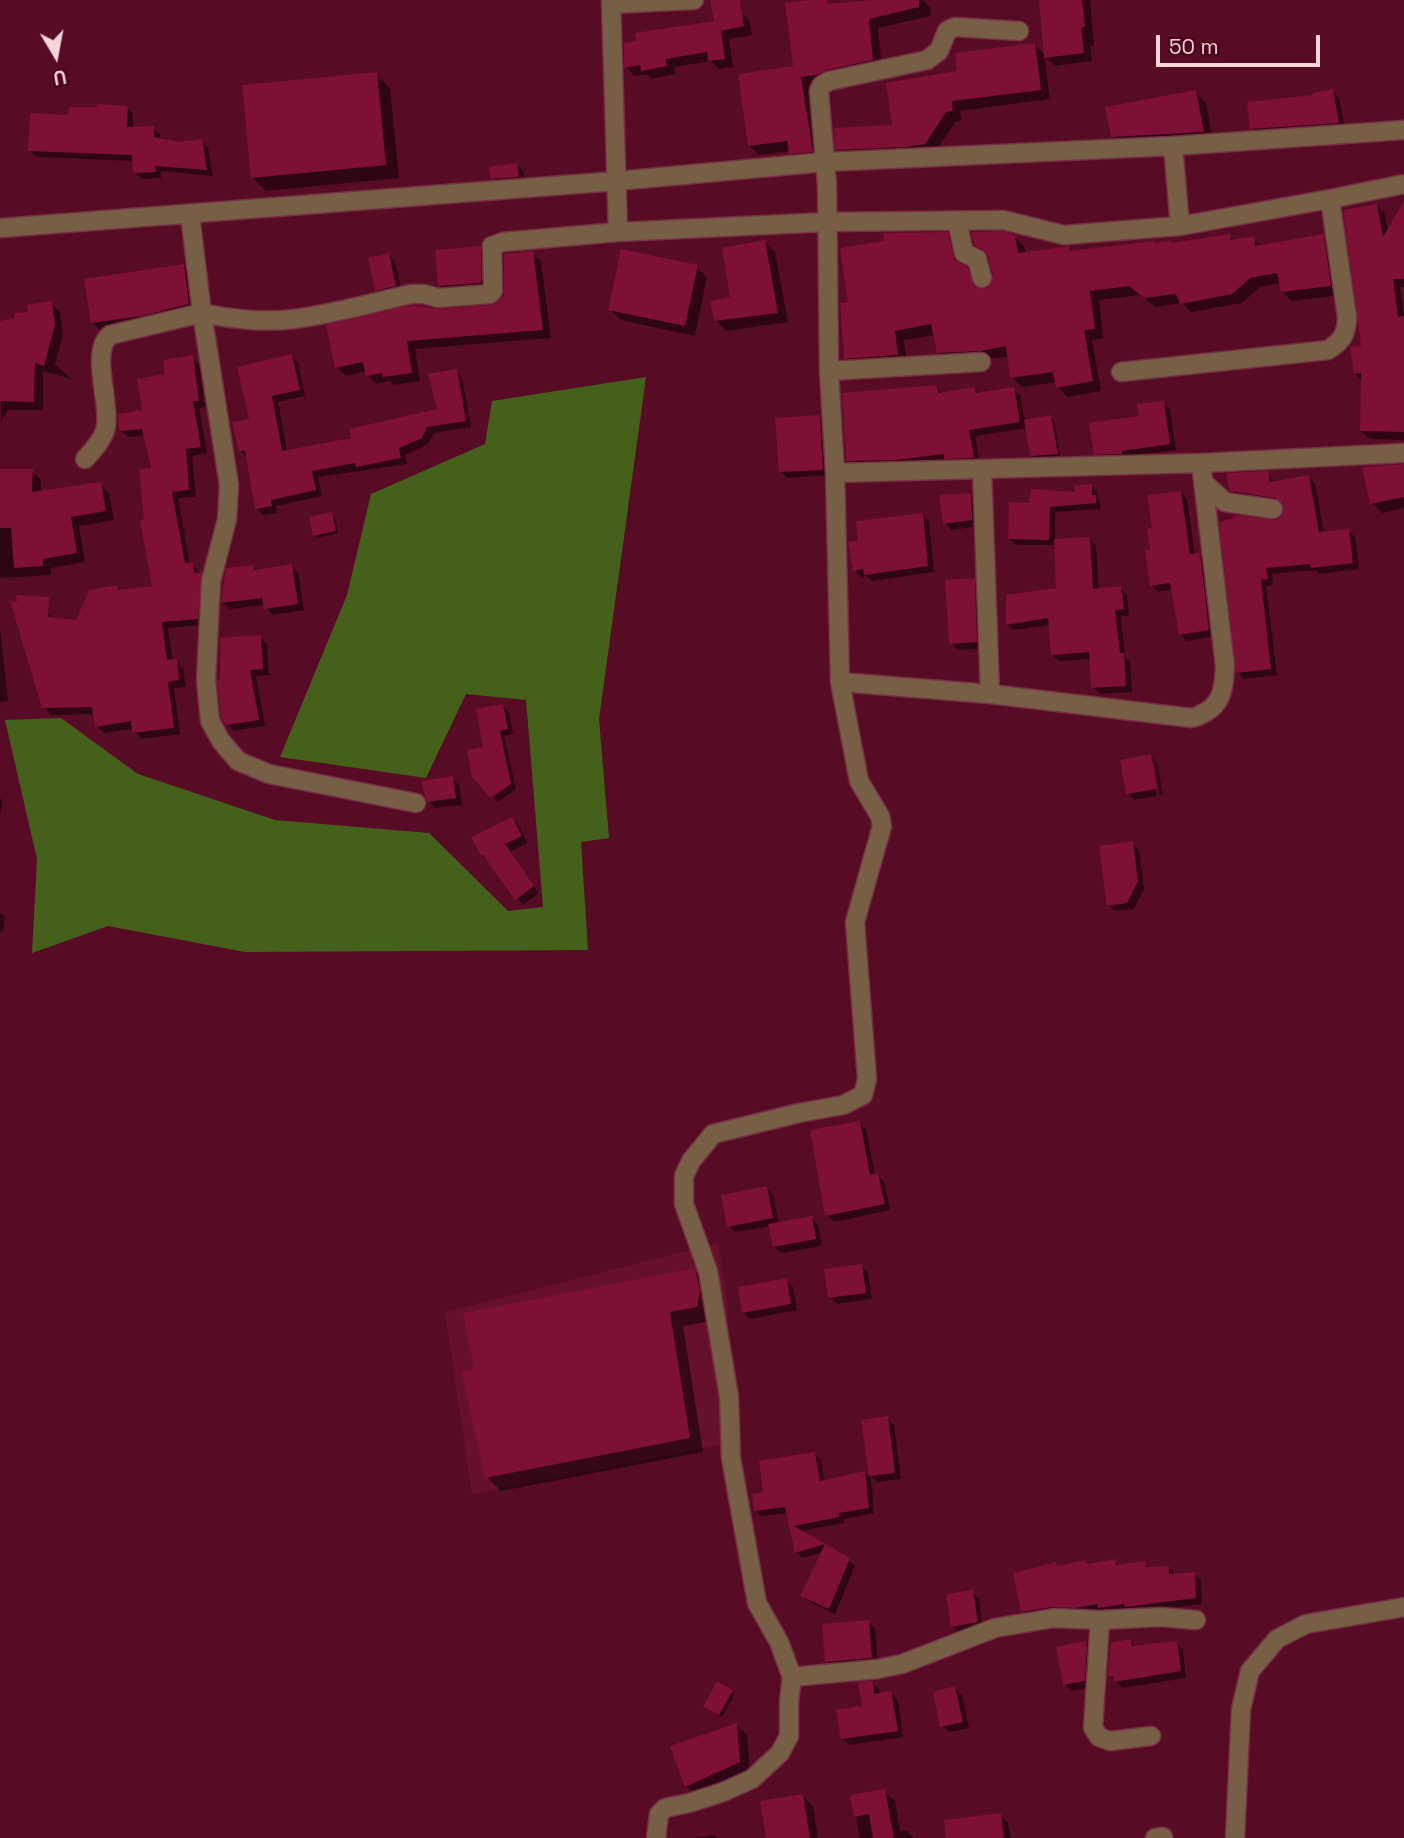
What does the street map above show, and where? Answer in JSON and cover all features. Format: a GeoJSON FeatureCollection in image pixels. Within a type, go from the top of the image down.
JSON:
{"type":"FeatureCollection","features":[{"type":"Feature","properties":{"kind":"street"},"geometry":{"type":"LineString","coordinates":[[618,232],[611,2],[694,0]]}},
{"type":"Feature","properties":{"kind":"street"},"geometry":{"type":"LineString","coordinates":[[656,1838],[659,1814],[665,1808],[723,1792],[752,1779],[780,1754],[789,1736],[792,1676],[779,1642],[757,1603],[731,1458],[729,1397],[708,1271],[684,1204],[684,1176],[691,1161],[713,1134],[799,1112],[843,1105],[863,1095],[867,1079],[855,922],[882,826],[880,816],[859,782],[840,682],[835,473],[829,372],[827,185],[819,91],[824,83],[927,60],[939,51],[947,31],[955,27],[1019,31]]}},
{"type":"Feature","properties":{"kind":"street"},"geometry":{"type":"LineString","coordinates":[[0,228],[617,181],[825,162],[1173,146],[1404,130]]}},
{"type":"Feature","properties":{"kind":"street"},"geometry":{"type":"LineString","coordinates":[[1173,146],[1179,220]]}},
{"type":"Feature","properties":{"kind":"street"},"geometry":{"type":"LineString","coordinates":[[85,459],[105,430],[107,413],[100,351],[103,341],[110,335],[202,313],[226,318],[272,321],[295,319],[411,294],[424,294],[438,299],[490,294],[493,291],[490,253],[492,246],[497,243],[827,218],[1012,221],[1064,235],[1331,199],[1404,184]]}},
{"type":"Feature","properties":{"kind":"street"},"geometry":{"type":"LineString","coordinates":[[1121,372],[1328,350],[1341,342],[1347,329],[1347,317],[1331,199]]}},
{"type":"Feature","properties":{"kind":"street"},"geometry":{"type":"LineString","coordinates":[[190,215],[230,502],[211,580],[206,680],[210,721],[237,761],[269,774],[416,803]]}},
{"type":"Feature","properties":{"kind":"street"},"geometry":{"type":"LineString","coordinates":[[957,220],[964,253],[977,259],[982,278]]}},
{"type":"Feature","properties":{"kind":"street"},"geometry":{"type":"LineString","coordinates":[[829,372],[981,362]]}},
{"type":"Feature","properties":{"kind":"street"},"geometry":{"type":"LineString","coordinates":[[835,473],[1201,463],[1404,453]]}},
{"type":"Feature","properties":{"kind":"street"},"geometry":{"type":"LineString","coordinates":[[840,682],[989,694],[1192,718],[1207,713],[1217,704],[1224,686],[1225,666],[1201,463]]}},
{"type":"Feature","properties":{"kind":"street"},"geometry":{"type":"LineString","coordinates":[[982,469],[989,694]]}},
{"type":"Feature","properties":{"kind":"street"},"geometry":{"type":"LineString","coordinates":[[1204,482],[1225,502],[1273,509]]}},
{"type":"Feature","properties":{"kind":"street"},"geometry":{"type":"LineString","coordinates":[[1235,1838],[1241,1709],[1250,1671],[1276,1639],[1306,1624],[1404,1607]]}},
{"type":"Feature","properties":{"kind":"street"},"geometry":{"type":"LineString","coordinates":[[792,1676],[878,1669],[902,1664],[995,1628],[1054,1618],[1196,1620]]}},
{"type":"Feature","properties":{"kind":"street"},"geometry":{"type":"LineString","coordinates":[[1100,1620],[1093,1728],[1099,1737],[1110,1741],[1151,1736]]}},
{"type":"Feature","properties":{"kind":"shaded area"},"geometry":{"type":"Polygon","coordinates":[[[718,1243],[728,1306],[725,1444],[472,1494],[445,1312],[718,1243]]]}},
{"type":"Feature","properties":{"kind":"green space"},"geometry":{"type":"Polygon","coordinates":[[[646,377],[599,719],[609,838],[581,842],[588,950],[245,952],[108,926],[32,953],[37,859],[5,720],[61,718],[138,774],[275,820],[429,833],[508,911],[543,907],[526,700],[466,694],[426,778],[280,757],[347,595],[371,494],[485,444],[492,401],[646,377]]]}},
{"type":"Feature","properties":{"kind":"building"},"geometry":{"type":"Polygon","coordinates":[[[710,0],[740,0],[744,26],[721,31],[725,59],[708,61],[707,52],[666,59],[667,66],[641,71],[640,65],[624,68],[624,43],[636,41],[635,33],[714,21],[710,0]]]}},
{"type":"Feature","properties":{"kind":"building"},"geometry":{"type":"Polygon","coordinates":[[[827,0],[827,4],[919,0],[919,7],[869,19],[873,60],[801,77],[813,152],[789,154],[787,141],[748,146],[738,74],[793,66],[785,3],[827,0]]]}},
{"type":"Feature","properties":{"kind":"building"},"geometry":{"type":"Polygon","coordinates":[[[1039,0],[1082,0],[1084,53],[1044,58],[1039,0]]]}},
{"type":"Feature","properties":{"kind":"building"},"geometry":{"type":"Polygon","coordinates":[[[1035,43],[1041,90],[952,101],[953,111],[946,112],[925,144],[835,150],[834,128],[892,125],[886,83],[957,71],[955,53],[1035,43]]]}},
{"type":"Feature","properties":{"kind":"building"},"geometry":{"type":"Polygon","coordinates":[[[377,72],[386,165],[251,178],[242,85],[377,72]]]}},
{"type":"Feature","properties":{"kind":"building"},"geometry":{"type":"Polygon","coordinates":[[[1333,89],[1339,123],[1250,129],[1247,102],[1313,95],[1333,89]]]}},
{"type":"Feature","properties":{"kind":"building"},"geometry":{"type":"Polygon","coordinates":[[[1196,90],[1204,132],[1111,137],[1105,107],[1196,90]]]}},
{"type":"Feature","properties":{"kind":"building"},"geometry":{"type":"Polygon","coordinates":[[[97,104],[128,106],[127,127],[154,126],[154,137],[179,142],[202,139],[207,170],[155,166],[156,172],[133,173],[132,155],[28,151],[30,113],[68,115],[69,107],[97,107],[97,104]]]}},
{"type":"Feature","properties":{"kind":"building"},"geometry":{"type":"Polygon","coordinates":[[[517,163],[519,177],[491,179],[489,167],[517,163]]]}},
{"type":"Feature","properties":{"kind":"building"},"geometry":{"type":"Polygon","coordinates":[[[1404,201],[1404,279],[1393,279],[1398,317],[1404,316],[1404,432],[1360,431],[1361,373],[1354,374],[1350,347],[1361,346],[1343,210],[1377,204],[1383,237],[1404,201]]]}},
{"type":"Feature","properties":{"kind":"building"},"geometry":{"type":"Polygon","coordinates":[[[1002,231],[1015,235],[1018,253],[1069,246],[1070,251],[1155,241],[1171,243],[1230,234],[1230,240],[1254,236],[1255,246],[1324,234],[1331,286],[1281,292],[1277,273],[1250,278],[1232,294],[1180,304],[1176,294],[1144,298],[1129,286],[1090,291],[1095,329],[1084,330],[1093,381],[1056,388],[1053,372],[1010,378],[1006,346],[981,351],[937,353],[931,324],[895,331],[898,355],[844,359],[840,303],[848,302],[840,248],[884,241],[883,233],[948,232],[955,260],[967,267],[974,285],[984,289],[990,286],[993,275],[988,256],[974,245],[971,232],[1002,231]]]}},
{"type":"Feature","properties":{"kind":"building"},"geometry":{"type":"Polygon","coordinates":[[[765,240],[778,313],[714,321],[710,301],[730,297],[722,248],[765,240]]]}},
{"type":"Feature","properties":{"kind":"building"},"geometry":{"type":"Polygon","coordinates":[[[481,246],[481,283],[438,286],[435,250],[481,246]]]}},
{"type":"Feature","properties":{"kind":"building"},"geometry":{"type":"Polygon","coordinates":[[[621,249],[698,265],[685,326],[608,310],[621,249]]]}},
{"type":"Feature","properties":{"kind":"building"},"geometry":{"type":"Polygon","coordinates":[[[533,251],[543,330],[407,341],[412,373],[383,377],[382,373],[366,376],[363,362],[335,368],[326,325],[412,305],[439,309],[492,305],[504,295],[504,254],[533,251]]]}},
{"type":"Feature","properties":{"kind":"building"},"geometry":{"type":"Polygon","coordinates":[[[389,253],[396,286],[375,291],[368,258],[389,253]]]}},
{"type":"Feature","properties":{"kind":"building"},"geometry":{"type":"Polygon","coordinates":[[[184,264],[189,304],[142,316],[91,323],[84,279],[184,264]]]}},
{"type":"Feature","properties":{"kind":"building"},"geometry":{"type":"Polygon","coordinates":[[[52,301],[55,325],[44,366],[35,363],[34,402],[0,401],[0,321],[15,318],[14,313],[28,312],[27,305],[52,301]]]}},
{"type":"Feature","properties":{"kind":"building"},"geometry":{"type":"Polygon","coordinates":[[[292,354],[300,390],[272,396],[282,451],[351,438],[349,429],[437,409],[428,374],[457,369],[466,421],[427,427],[422,438],[399,448],[401,458],[356,467],[355,463],[312,471],[316,490],[271,500],[272,506],[255,509],[245,450],[239,452],[232,422],[249,419],[237,367],[292,354]]]}},
{"type":"Feature","properties":{"kind":"building"},"geometry":{"type":"Polygon","coordinates":[[[193,355],[199,401],[193,401],[201,447],[186,449],[189,490],[172,492],[185,563],[193,563],[194,573],[202,572],[198,619],[162,622],[167,660],[177,659],[179,680],[168,682],[174,728],[132,733],[131,721],[95,727],[92,707],[42,708],[10,601],[17,602],[16,595],[49,597],[48,617],[76,620],[89,590],[117,585],[118,590],[152,586],[140,521],[144,520],[139,469],[151,468],[142,429],[119,431],[118,414],[142,410],[137,379],[165,374],[163,360],[193,355]]]}},
{"type":"Feature","properties":{"kind":"building"},"geometry":{"type":"Polygon","coordinates":[[[937,385],[938,393],[975,387],[976,393],[1014,387],[1020,422],[969,430],[974,458],[944,459],[944,454],[896,460],[846,461],[842,393],[937,385]]]}},
{"type":"Feature","properties":{"kind":"building"},"geometry":{"type":"Polygon","coordinates":[[[1164,401],[1170,444],[1122,451],[1122,454],[1094,455],[1089,423],[1139,416],[1137,404],[1164,401]]]}},
{"type":"Feature","properties":{"kind":"building"},"geometry":{"type":"Polygon","coordinates":[[[820,415],[823,470],[779,472],[775,418],[820,415]]]}},
{"type":"Feature","properties":{"kind":"building"},"geometry":{"type":"Polygon","coordinates":[[[1051,415],[1058,454],[1030,456],[1024,420],[1051,415]]]}},
{"type":"Feature","properties":{"kind":"building"},"geometry":{"type":"Polygon","coordinates":[[[1404,464],[1404,497],[1370,504],[1362,467],[1404,464]]]}},
{"type":"Feature","properties":{"kind":"building"},"geometry":{"type":"Polygon","coordinates":[[[0,469],[33,469],[32,492],[101,482],[106,511],[71,517],[77,553],[43,559],[43,566],[14,568],[11,528],[0,528],[0,469]]]}},
{"type":"Feature","properties":{"kind":"building"},"geometry":{"type":"Polygon","coordinates":[[[1268,471],[1270,482],[1309,475],[1319,532],[1349,529],[1353,563],[1311,568],[1310,564],[1266,568],[1268,579],[1261,580],[1271,669],[1236,673],[1219,522],[1235,518],[1234,515],[1277,520],[1284,510],[1283,504],[1275,498],[1230,491],[1226,473],[1268,471]]]}},
{"type":"Feature","properties":{"kind":"building"},"geometry":{"type":"Polygon","coordinates":[[[1092,484],[1092,495],[1096,495],[1096,503],[1050,507],[1049,540],[1008,539],[1009,502],[1029,503],[1031,489],[1075,492],[1074,486],[1092,484]]]}},
{"type":"Feature","properties":{"kind":"building"},"geometry":{"type":"Polygon","coordinates":[[[1181,491],[1190,554],[1200,553],[1209,630],[1179,635],[1170,583],[1150,586],[1145,550],[1150,550],[1147,529],[1152,528],[1147,495],[1181,491]]]}},
{"type":"Feature","properties":{"kind":"building"},"geometry":{"type":"Polygon","coordinates":[[[971,493],[972,520],[943,524],[939,495],[971,493]]]}},
{"type":"Feature","properties":{"kind":"building"},"geometry":{"type":"Polygon","coordinates":[[[332,512],[336,531],[313,536],[309,517],[332,512]]]}},
{"type":"Feature","properties":{"kind":"building"},"geometry":{"type":"Polygon","coordinates":[[[923,513],[928,566],[864,575],[863,569],[853,571],[848,542],[858,540],[856,521],[923,513]]]}},
{"type":"Feature","properties":{"kind":"building"},"geometry":{"type":"Polygon","coordinates":[[[1090,537],[1093,589],[1121,586],[1124,609],[1115,610],[1120,653],[1124,653],[1126,686],[1091,688],[1089,652],[1051,655],[1048,618],[1006,625],[1006,595],[1056,588],[1054,539],[1090,537]]]}},
{"type":"Feature","properties":{"kind":"building"},"geometry":{"type":"Polygon","coordinates":[[[292,564],[298,604],[264,609],[262,598],[221,603],[226,568],[254,565],[254,570],[292,564]]]}},
{"type":"Feature","properties":{"kind":"building"},"geometry":{"type":"Polygon","coordinates":[[[975,578],[977,642],[949,644],[945,580],[975,578]]]}},
{"type":"Feature","properties":{"kind":"building"},"geometry":{"type":"Polygon","coordinates":[[[261,635],[263,669],[250,670],[259,720],[225,725],[221,718],[217,680],[220,680],[220,638],[261,635]]]}},
{"type":"Feature","properties":{"kind":"building"},"geometry":{"type":"Polygon","coordinates":[[[503,704],[508,729],[500,731],[511,784],[491,798],[472,777],[467,750],[483,747],[476,709],[503,704]]]}},
{"type":"Feature","properties":{"kind":"building"},"geometry":{"type":"Polygon","coordinates":[[[1151,754],[1157,789],[1126,794],[1120,760],[1151,754]]]}},
{"type":"Feature","properties":{"kind":"building"},"geometry":{"type":"Polygon","coordinates":[[[453,776],[456,798],[427,802],[421,781],[453,776]]]}},
{"type":"Feature","properties":{"kind":"building"},"geometry":{"type":"Polygon","coordinates":[[[512,817],[522,836],[505,844],[534,886],[515,900],[483,855],[481,856],[471,837],[512,817]]]}},
{"type":"Feature","properties":{"kind":"building"},"geometry":{"type":"Polygon","coordinates":[[[1133,841],[1138,881],[1127,903],[1107,906],[1099,846],[1133,841]]]}},
{"type":"Feature","properties":{"kind":"building"},"geometry":{"type":"Polygon","coordinates":[[[860,1121],[870,1175],[878,1173],[885,1204],[825,1216],[810,1130],[860,1121]]]}},
{"type":"Feature","properties":{"kind":"building"},"geometry":{"type":"Polygon","coordinates":[[[767,1186],[773,1218],[727,1227],[721,1195],[767,1186]]]}},
{"type":"Feature","properties":{"kind":"building"},"geometry":{"type":"Polygon","coordinates":[[[812,1216],[816,1239],[773,1247],[768,1224],[812,1216]]]}},
{"type":"Feature","properties":{"kind":"building"},"geometry":{"type":"Polygon","coordinates":[[[862,1264],[866,1293],[828,1298],[824,1269],[862,1264]]]}},
{"type":"Feature","properties":{"kind":"building"},"geometry":{"type":"Polygon","coordinates":[[[695,1268],[700,1290],[697,1307],[670,1312],[690,1438],[485,1478],[461,1371],[474,1369],[463,1313],[695,1268]]]}},
{"type":"Feature","properties":{"kind":"building"},"geometry":{"type":"Polygon","coordinates":[[[787,1278],[791,1304],[742,1313],[738,1287],[787,1278]]]}},
{"type":"Feature","properties":{"kind":"building"},"geometry":{"type":"Polygon","coordinates":[[[888,1416],[895,1473],[869,1476],[861,1420],[888,1416]]]}},
{"type":"Feature","properties":{"kind":"building"},"geometry":{"type":"Polygon","coordinates":[[[815,1452],[820,1481],[865,1471],[869,1508],[839,1513],[839,1517],[794,1526],[850,1558],[829,1609],[800,1596],[825,1544],[795,1553],[785,1507],[754,1511],[752,1494],[763,1492],[759,1461],[815,1452]]]}},
{"type":"Feature","properties":{"kind":"building"},"geometry":{"type":"Polygon","coordinates":[[[1116,1559],[1116,1565],[1145,1561],[1146,1567],[1169,1566],[1169,1574],[1195,1572],[1196,1598],[1125,1607],[1124,1604],[1098,1608],[1097,1604],[1021,1612],[1013,1573],[1056,1562],[1057,1566],[1086,1560],[1087,1564],[1116,1559]]]}},
{"type":"Feature","properties":{"kind":"building"},"geometry":{"type":"Polygon","coordinates":[[[973,1590],[978,1622],[951,1627],[946,1594],[973,1590]]]}},
{"type":"Feature","properties":{"kind":"building"},"geometry":{"type":"Polygon","coordinates":[[[869,1620],[872,1658],[825,1662],[822,1624],[869,1620]]]}},
{"type":"Feature","properties":{"kind":"building"},"geometry":{"type":"Polygon","coordinates":[[[1130,1639],[1132,1646],[1177,1641],[1181,1671],[1114,1682],[1113,1676],[1108,1677],[1110,1643],[1130,1639]]]}},
{"type":"Feature","properties":{"kind":"building"},"geometry":{"type":"Polygon","coordinates":[[[1085,1641],[1085,1681],[1063,1685],[1056,1647],[1085,1641]]]}},
{"type":"Feature","properties":{"kind":"building"},"geometry":{"type":"Polygon","coordinates":[[[717,1681],[733,1690],[719,1715],[703,1707],[717,1681]]]}},
{"type":"Feature","properties":{"kind":"building"},"geometry":{"type":"Polygon","coordinates":[[[873,1681],[874,1694],[891,1691],[898,1731],[841,1739],[836,1710],[862,1706],[858,1682],[873,1681]]]}},
{"type":"Feature","properties":{"kind":"building"},"geometry":{"type":"Polygon","coordinates":[[[955,1686],[963,1722],[940,1727],[933,1692],[955,1686]]]}},
{"type":"Feature","properties":{"kind":"building"},"geometry":{"type":"Polygon","coordinates":[[[737,1723],[740,1762],[685,1787],[670,1746],[737,1723]]]}},
{"type":"Feature","properties":{"kind":"building"},"geometry":{"type":"Polygon","coordinates":[[[885,1789],[894,1838],[873,1838],[869,1814],[854,1817],[850,1795],[885,1789]]]}},
{"type":"Feature","properties":{"kind":"building"},"geometry":{"type":"Polygon","coordinates":[[[803,1794],[810,1838],[766,1838],[760,1801],[803,1794]]]}},
{"type":"Feature","properties":{"kind":"building"},"geometry":{"type":"Polygon","coordinates":[[[1001,1813],[1004,1838],[946,1838],[944,1820],[1001,1813]]]}}]}
